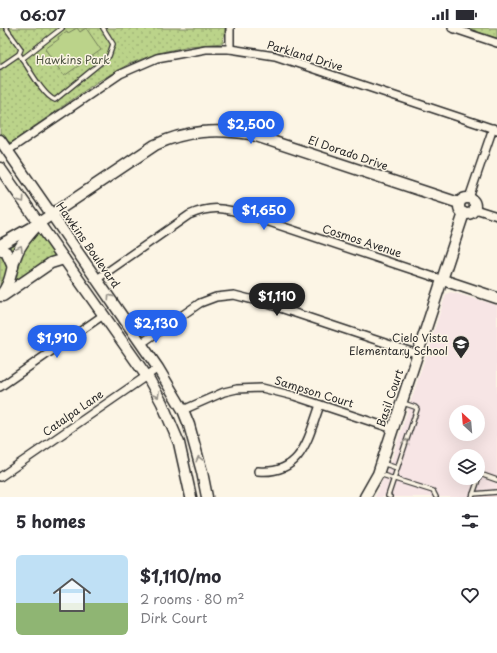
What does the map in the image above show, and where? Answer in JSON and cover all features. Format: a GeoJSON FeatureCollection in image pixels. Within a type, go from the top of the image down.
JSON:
{"type":"FeatureCollection","features":[{"type":"Feature","properties":{"kind":"main road","name":"El Dorado Drive"},"geometry":{"type":"LineString","coordinates":[[39,223],[150,148],[173,137],[205,131],[231,131],[250,134],[459,203]]}},
{"type":"Feature","properties":{"kind":"main road","name":"Hawkins Boulevard"},"geometry":{"type":"LineString","coordinates":[[0,140],[142,343],[183,410],[195,443],[207,497]]}},
{"type":"Feature","properties":{"kind":"main road"},"geometry":{"type":"LineString","coordinates":[[0,168],[102,316],[146,376],[162,403],[179,443],[191,497]]}},
{"type":"Feature","properties":{"kind":"main road"},"geometry":{"type":"LineString","coordinates":[[463,198],[469,198],[474,202],[475,209],[470,213],[464,213],[459,209],[459,203],[463,198]]}},
{"type":"Feature","properties":{"kind":"main road","name":"Basil Court"},"geometry":{"type":"LineString","coordinates":[[365,497],[378,474],[464,213]]}},
{"type":"Feature","properties":{"kind":"main road"},"geometry":{"type":"LineString","coordinates":[[0,245],[39,223]]}},
{"type":"Feature","properties":{"kind":"main road"},"geometry":{"type":"LineString","coordinates":[[0,297],[10,282],[13,267],[21,244],[39,223]]}},
{"type":"Feature","properties":{"kind":"main road"},"geometry":{"type":"LineString","coordinates":[[0,250],[6,252],[13,267]]}},
{"type":"Feature","properties":{"kind":"main road"},"geometry":{"type":"LineString","coordinates":[[0,297],[51,263],[64,260]]}},
{"type":"Feature","properties":{"kind":"main road","name":"Cosmos Avenue"},"geometry":{"type":"LineString","coordinates":[[443,280],[497,298]]}},
{"type":"Feature","properties":{"kind":"street"},"geometry":{"type":"LineString","coordinates":[[230,28],[230,49]]}},
{"type":"Feature","properties":{"kind":"street"},"geometry":{"type":"LineString","coordinates":[[452,28],[497,43]]}},
{"type":"Feature","properties":{"kind":"street","name":"Parkland Drive"},"geometry":{"type":"LineString","coordinates":[[7,151],[108,81],[137,66],[172,54],[206,49],[230,49],[275,56],[495,129]]}},
{"type":"Feature","properties":{"kind":"street"},"geometry":{"type":"LineString","coordinates":[[469,198],[495,129]]}},
{"type":"Feature","properties":{"kind":"street","name":"Cosmos Avenue"},"geometry":{"type":"LineString","coordinates":[[97,279],[189,215],[200,211],[219,208],[255,218],[443,280]]}},
{"type":"Feature","properties":{"kind":"street"},"geometry":{"type":"LineString","coordinates":[[475,209],[497,216]]}},
{"type":"Feature","properties":{"kind":"street"},"geometry":{"type":"LineString","coordinates":[[142,343],[200,303],[216,297],[234,295],[418,354]]}},
{"type":"Feature","properties":{"kind":"street"},"geometry":{"type":"LineString","coordinates":[[0,387],[102,316]]}},
{"type":"Feature","properties":{"kind":"street","name":"Catalpa Lane"},"geometry":{"type":"LineString","coordinates":[[0,477],[158,368]]}},
{"type":"Feature","properties":{"kind":"street","name":"Sampson Court"},"geometry":{"type":"LineString","coordinates":[[183,410],[224,392],[248,388],[276,390],[393,429]]}},
{"type":"Feature","properties":{"kind":"street"},"geometry":{"type":"LineString","coordinates":[[258,471],[271,472],[286,467],[300,455],[308,440],[320,405]]}},
{"type":"Feature","properties":{"kind":"lane"},"geometry":{"type":"LineString","coordinates":[[0,67],[19,54],[21,49],[6,28]]}},
{"type":"Feature","properties":{"kind":"lane"},"geometry":{"type":"LineString","coordinates":[[22,59],[62,28]]}},
{"type":"Feature","properties":{"kind":"lane"},"geometry":{"type":"LineString","coordinates":[[19,54],[44,91],[50,98],[55,100],[109,56],[113,44],[103,28]]}},
{"type":"Feature","properties":{"kind":"lane"},"geometry":{"type":"LineString","coordinates":[[390,497],[388,496],[393,479],[417,410],[415,407],[401,403]]}},
{"type":"Feature","properties":{"kind":"lane"},"geometry":{"type":"LineString","coordinates":[[381,463],[397,468]]}},
{"type":"Feature","properties":{"kind":"lane"},"geometry":{"type":"LineString","coordinates":[[378,474],[433,491],[436,497]]}},
{"type":"Feature","properties":{"kind":"lane"},"geometry":{"type":"LineString","coordinates":[[497,480],[480,474],[472,495],[497,492]]}},
{"type":"Feature","properties":{"kind":"shaded area","name":"Cielo Vista Elementary School"},"geometry":{"type":"Polygon","coordinates":[[[451,292],[497,305],[497,497],[375,497],[391,461],[446,294],[451,292]]]}},
{"type":"Feature","properties":{"kind":"green space","name":"Hawkins Park"},"geometry":{"type":"Polygon","coordinates":[[[0,28],[225,28],[223,43],[189,46],[158,53],[129,64],[97,82],[11,143],[3,139],[0,134],[0,28]]]}},
{"type":"Feature","properties":{"kind":"green space"},"geometry":{"type":"Polygon","coordinates":[[[77,28],[80,32],[86,28],[101,50],[64,76],[45,49],[67,31],[68,33],[77,28]]]}},
{"type":"Feature","properties":{"kind":"green space"},"geometry":{"type":"Polygon","coordinates":[[[465,28],[497,28],[497,38],[465,28]]]}},
{"type":"Feature","properties":{"kind":"green space"},"geometry":{"type":"Polygon","coordinates":[[[35,226],[57,257],[0,296],[0,249],[35,226]]]}},
{"type":"Feature","properties":{"kind":"place","name":"Cielo Vista Elementary School"},"geometry":{"type":"Point","coordinates":[461,359]}}]}
